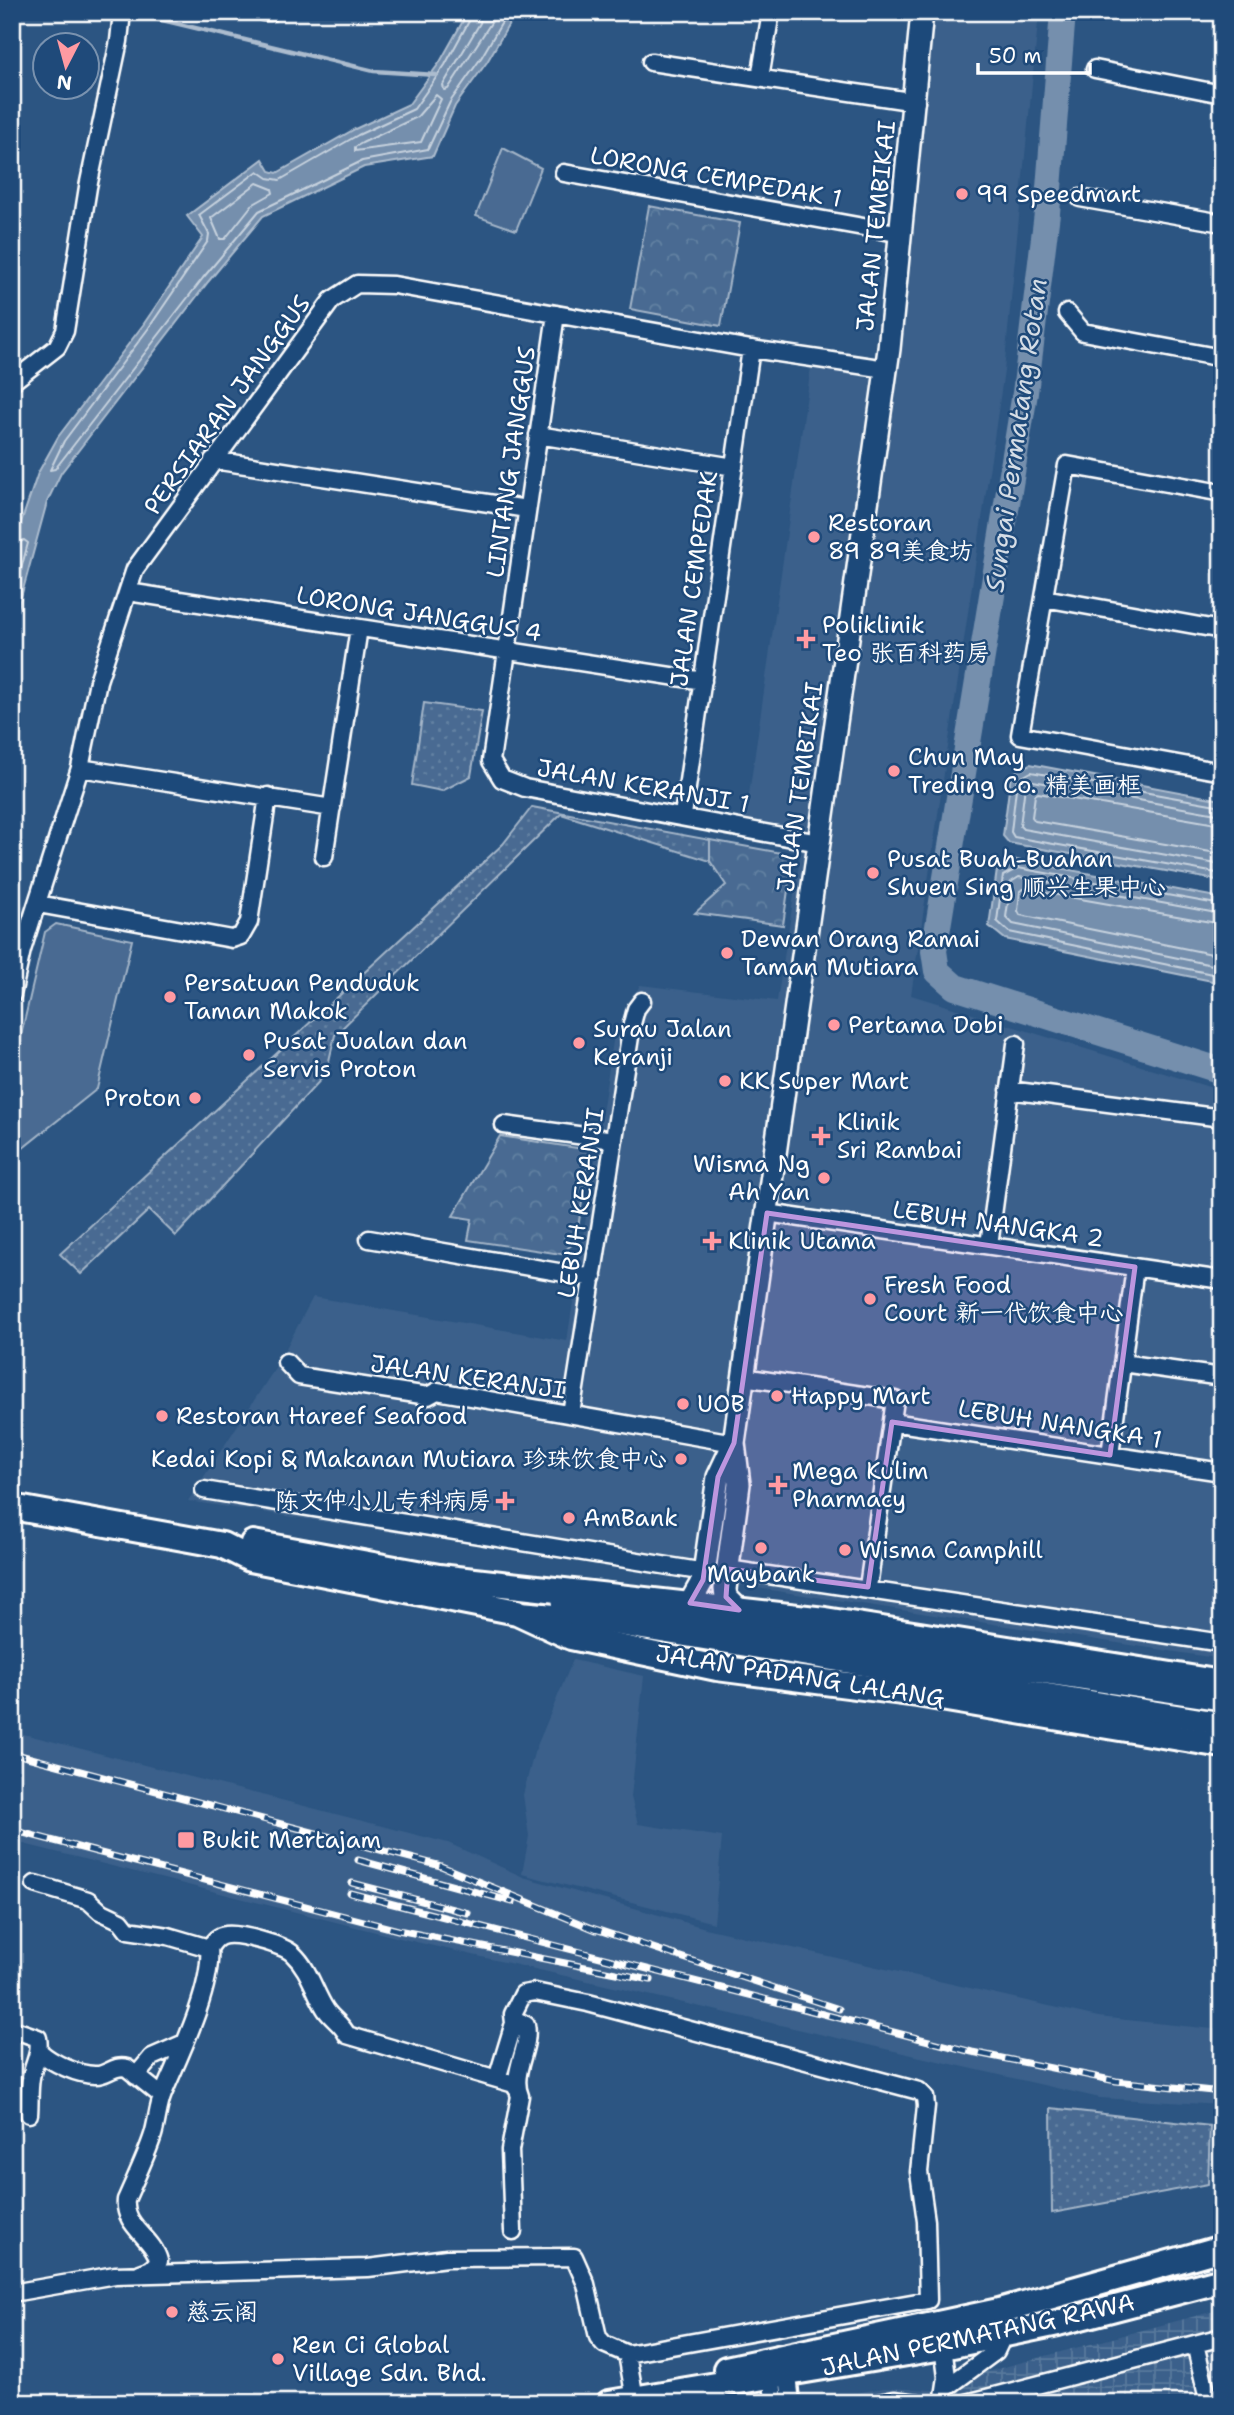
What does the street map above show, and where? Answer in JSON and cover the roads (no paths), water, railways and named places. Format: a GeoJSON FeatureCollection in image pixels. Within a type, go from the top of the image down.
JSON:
{"type":"FeatureCollection","features":[{"type":"Feature","properties":{"kind":"main road","name":"JALAN PADANG LALANG"},"geometry":{"type":"LineString","coordinates":[[12,1507],[222,1545],[250,1559],[517,1612],[571,1637],[717,1668],[917,1694],[1222,1745]]}},
{"type":"Feature","properties":{"kind":"main road","name":"JALAN PADANG LALANG"},"geometry":{"type":"LineString","coordinates":[[222,1545],[250,1542],[681,1619],[739,1609],[1222,1683]]}},
{"type":"Feature","properties":{"kind":"main road"},"geometry":{"type":"LineString","coordinates":[[671,2389],[708,2373],[999,2311],[1222,2249]]}},
{"type":"Feature","properties":{"kind":"main road","name":"JALAN PERMATANG RAWA"},"geometry":{"type":"LineString","coordinates":[[609,2403],[671,2389],[780,2376],[943,2347],[1222,2280]]}},
{"type":"Feature","properties":{"kind":"street"},"geometry":{"type":"LineString","coordinates":[[12,382],[57,347],[65,331],[88,187],[119,41],[122,12]]}},
{"type":"Feature","properties":{"kind":"street"},"geometry":{"type":"LineString","coordinates":[[760,78],[771,12]]}},
{"type":"Feature","properties":{"kind":"street","name":"JALAN TEMBIKAI"},"geometry":{"type":"LineString","coordinates":[[739,1609],[726,1597],[739,1484],[734,1443],[887,369],[922,12]]}},
{"type":"Feature","properties":{"kind":"street"},"geometry":{"type":"LineString","coordinates":[[651,61],[915,102]]}},
{"type":"Feature","properties":{"kind":"street"},"geometry":{"type":"LineString","coordinates":[[1095,69],[1222,94]]}},
{"type":"Feature","properties":{"kind":"street","name":"LORONG CEMPEDAK 1"},"geometry":{"type":"LineString","coordinates":[[564,173],[902,234]]}},
{"type":"Feature","properties":{"kind":"street"},"geometry":{"type":"LineString","coordinates":[[1080,198],[1222,223]]}},
{"type":"Feature","properties":{"kind":"street","name":"PERSIARAN JANGGUS"},"geometry":{"type":"LineString","coordinates":[[12,995],[22,950],[80,768],[97,681],[135,569],[332,300],[357,284],[394,285],[751,349],[887,369]]}},
{"type":"Feature","properties":{"kind":"street"},"geometry":{"type":"LineString","coordinates":[[1067,313],[1083,331],[1222,358]]}},
{"type":"Feature","properties":{"kind":"street","name":"LINTANG JANGGUS"},"geometry":{"type":"LineString","coordinates":[[502,779],[491,761],[556,314]]}},
{"type":"Feature","properties":{"kind":"street","name":"JALAN CEMPEDAK"},"geometry":{"type":"LineString","coordinates":[[683,815],[751,349]]}},
{"type":"Feature","properties":{"kind":"street"},"geometry":{"type":"LineString","coordinates":[[538,435],[734,467]]}},
{"type":"Feature","properties":{"kind":"street"},"geometry":{"type":"LineString","coordinates":[[213,460],[527,509]]}},
{"type":"Feature","properties":{"kind":"street"},"geometry":{"type":"LineString","coordinates":[[1222,493],[1067,466],[1020,735],[1222,772]]}},
{"type":"Feature","properties":{"kind":"street","name":"LORONG JANGGUS 4"},"geometry":{"type":"LineString","coordinates":[[128,592],[703,681]]}},
{"type":"Feature","properties":{"kind":"street"},"geometry":{"type":"LineString","coordinates":[[1044,598],[1222,630]]}},
{"type":"Feature","properties":{"kind":"street"},"geometry":{"type":"LineString","coordinates":[[324,858],[359,628]]}},
{"type":"Feature","properties":{"kind":"street"},"geometry":{"type":"LineString","coordinates":[[80,768],[332,808]]}},
{"type":"Feature","properties":{"kind":"street","name":"JALAN KERANJI 1"},"geometry":{"type":"LineString","coordinates":[[502,779],[525,788],[819,842]]}},
{"type":"Feature","properties":{"kind":"street"},"geometry":{"type":"LineString","coordinates":[[38,904],[232,939],[241,936],[249,922],[268,796]]}},
{"type":"Feature","properties":{"kind":"street","name":"LEBUH KERANJI"},"geometry":{"type":"LineString","coordinates":[[572,1415],[632,1024],[636,1009],[642,1001]]}},
{"type":"Feature","properties":{"kind":"street"},"geometry":{"type":"LineString","coordinates":[[989,1245],[1016,1044]]}},
{"type":"Feature","properties":{"kind":"street"},"geometry":{"type":"LineString","coordinates":[[1009,1090],[1222,1118]]}},
{"type":"Feature","properties":{"kind":"street"},"geometry":{"type":"LineString","coordinates":[[504,1125],[614,1140]]}},
{"type":"Feature","properties":{"kind":"street","name":"LEBUH NANGKA 2"},"geometry":{"type":"LineString","coordinates":[[767,1213],[1222,1280]]}},
{"type":"Feature","properties":{"kind":"street"},"geometry":{"type":"LineString","coordinates":[[369,1238],[593,1278]]}},
{"type":"Feature","properties":{"kind":"street"},"geometry":{"type":"LineString","coordinates":[[1111,1455],[1135,1267]]}},
{"type":"Feature","properties":{"kind":"street","name":"JALAN KERANJI"},"geometry":{"type":"LineString","coordinates":[[286,1362],[299,1376],[428,1396],[437,1391],[734,1443]]}},
{"type":"Feature","properties":{"kind":"street"},"geometry":{"type":"LineString","coordinates":[[1122,1363],[1222,1377]]}},
{"type":"Feature","properties":{"kind":"street"},"geometry":{"type":"LineString","coordinates":[[743,1377],[895,1399],[868,1587]]}},
{"type":"Feature","properties":{"kind":"street","name":"LEBUH NANGKA 1"},"geometry":{"type":"LineString","coordinates":[[892,1422],[1222,1472]]}},
{"type":"Feature","properties":{"kind":"street","name":"JALAN TEMBIKAI"},"geometry":{"type":"LineString","coordinates":[[681,1619],[705,1572],[719,1477],[734,1443]]}},
{"type":"Feature","properties":{"kind":"street"},"geometry":{"type":"LineString","coordinates":[[204,1490],[705,1572]]}},
{"type":"Feature","properties":{"kind":"street"},"geometry":{"type":"LineString","coordinates":[[728,1569],[868,1587],[1222,1643]]}},
{"type":"Feature","properties":{"kind":"street"},"geometry":{"type":"LineString","coordinates":[[517,1612],[681,1619],[1222,1699]]}},
{"type":"Feature","properties":{"kind":"street"},"geometry":{"type":"LineString","coordinates":[[681,1619],[1222,1723]]}},
{"type":"Feature","properties":{"kind":"street"},"geometry":{"type":"LineString","coordinates":[[35,1884],[89,1900],[100,1911],[121,1921],[128,1930],[168,1936],[209,1948]]}},
{"type":"Feature","properties":{"kind":"street"},"geometry":{"type":"LineString","coordinates":[[139,2273],[151,2269],[159,2261],[156,2250],[130,2220],[125,2209],[153,2135],[162,2096],[171,2081],[211,1968],[209,1948],[215,1939],[226,1935],[246,1937],[290,1951],[306,1970],[327,2011],[342,2025],[347,2035],[514,2084],[520,2096],[510,2162],[513,2231]]}},
{"type":"Feature","properties":{"kind":"street"},"geometry":{"type":"LineString","coordinates":[[12,2293],[90,2277],[139,2273],[368,2268],[447,2259],[574,2257],[586,2284],[598,2337],[627,2354],[928,2300],[926,2221],[919,2172],[925,2097],[919,2091],[588,2003],[535,1992],[523,1994],[516,2003],[514,2023],[497,2079]]}},
{"type":"Feature","properties":{"kind":"street"},"geometry":{"type":"LineString","coordinates":[[514,2023],[526,2025],[528,2033],[517,2089]]}},
{"type":"Feature","properties":{"kind":"street"},"geometry":{"type":"LineString","coordinates":[[12,2029],[38,2038],[40,2052],[31,2074],[29,2114]]}},
{"type":"Feature","properties":{"kind":"street"},"geometry":{"type":"LineString","coordinates":[[136,2076],[152,2057],[184,2043]]}},
{"type":"Feature","properties":{"kind":"street"},"geometry":{"type":"LineString","coordinates":[[40,2052],[50,2061],[94,2075],[120,2066],[162,2096]]}},
{"type":"Feature","properties":{"kind":"street"},"geometry":{"type":"LineString","coordinates":[[945,2395],[996,2351],[1004,2334]]}},
{"type":"Feature","properties":{"kind":"street"},"geometry":{"type":"LineString","coordinates":[[967,2403],[1222,2337]]}},
{"type":"Feature","properties":{"kind":"street"},"geometry":{"type":"LineString","coordinates":[[1195,2344],[1209,2403]]}},
{"type":"Feature","properties":{"kind":"street"},"geometry":{"type":"LineString","coordinates":[[943,2347],[945,2395]]}},
{"type":"Feature","properties":{"kind":"street"},"geometry":{"type":"LineString","coordinates":[[627,2354],[635,2399]]}},
{"type":"Feature","properties":{"kind":"street"},"geometry":{"type":"LineString","coordinates":[[774,2403],[780,2376]]}},
{"type":"Feature","properties":{"kind":"street"},"geometry":{"type":"LineString","coordinates":[[780,2376],[792,2403]]}},
{"type":"Feature","properties":{"kind":"street"},"geometry":{"type":"LineString","coordinates":[[879,2403],[894,2400],[918,2403]]}},
{"type":"Feature","properties":{"kind":"water"},"geometry":{"type":"Polygon","coordinates":[[[468,12],[516,12],[487,62],[455,106],[433,156],[364,167],[263,216],[208,282],[61,473],[47,502],[12,630],[12,549],[38,473],[58,437],[143,325],[203,237],[187,216],[263,159],[270,171],[277,173],[355,129],[409,104],[440,62],[468,12]]]}},
{"type":"Feature","properties":{"kind":"water"},"geometry":{"type":"Polygon","coordinates":[[[1030,764],[1222,800],[1222,881],[1009,843],[1003,836],[1011,774],[1030,764]]]}},
{"type":"Feature","properties":{"kind":"water"},"geometry":{"type":"Polygon","coordinates":[[[1016,860],[1222,898],[1222,983],[1005,939],[989,926],[997,870],[1016,860]]]}},
{"type":"Feature","properties":{"kind":"waterway"},"geometry":{"type":"LineString","coordinates":[[129,12],[374,71],[436,75]]}},
{"type":"Feature","properties":{"kind":"waterway","name":"Sungai Permatang Rotan"},"geometry":{"type":"LineString","coordinates":[[1063,12],[1047,213],[1025,393],[934,951],[937,971],[955,987],[1222,1071]]}},
{"type":"Feature","properties":{"kind":"railway"},"geometry":{"type":"LineString","coordinates":[[12,1753],[441,1866],[596,1930]]}},
{"type":"Feature","properties":{"kind":"railway"},"geometry":{"type":"LineString","coordinates":[[12,1830],[398,1930],[651,1980]]}},
{"type":"Feature","properties":{"kind":"railway"},"geometry":{"type":"LineString","coordinates":[[358,1860],[513,1902]]}},
{"type":"Feature","properties":{"kind":"railway"},"geometry":{"type":"LineString","coordinates":[[352,1883],[468,1913]]}},
{"type":"Feature","properties":{"kind":"railway"},"geometry":{"type":"LineString","coordinates":[[350,1893],[972,2052],[1116,2081],[1222,2092]]}},
{"type":"Feature","properties":{"kind":"railway"},"geometry":{"type":"LineString","coordinates":[[589,1927],[839,2009]]}},
{"type":"Feature","properties":{"kind":"place","name":"99 Speedmart"},"geometry":{"type":"Point","coordinates":[962,194]}},
{"type":"Feature","properties":{"kind":"place","name":"Restoran 89 89美食坊"},"geometry":{"type":"Point","coordinates":[814,537]}},
{"type":"Feature","properties":{"kind":"place","name":"Poliklinik Teo 张百科药房"},"geometry":{"type":"Point","coordinates":[806,639]}},
{"type":"Feature","properties":{"kind":"place","name":"Chun May Treding Co. 精美画框"},"geometry":{"type":"Point","coordinates":[894,771]}},
{"type":"Feature","properties":{"kind":"place","name":"Pusat Buah-Buahan Shuen Sing 顺兴生果中心"},"geometry":{"type":"Point","coordinates":[873,873]}},
{"type":"Feature","properties":{"kind":"place","name":"Dewan Orang Ramai Taman Mutiara"},"geometry":{"type":"Point","coordinates":[727,953]}},
{"type":"Feature","properties":{"kind":"place","name":"Persatuan Penduduk Taman Makok"},"geometry":{"type":"Point","coordinates":[170,997]}},
{"type":"Feature","properties":{"kind":"place","name":"Pertama Dobi"},"geometry":{"type":"Point","coordinates":[834,1025]}},
{"type":"Feature","properties":{"kind":"place","name":"Surau Jalan Keranji"},"geometry":{"type":"Point","coordinates":[579,1043]}},
{"type":"Feature","properties":{"kind":"place","name":"Pusat Jualan dan Servis Proton"},"geometry":{"type":"Point","coordinates":[249,1055]}},
{"type":"Feature","properties":{"kind":"place","name":"KK Super Mart"},"geometry":{"type":"Point","coordinates":[725,1081]}},
{"type":"Feature","properties":{"kind":"place","name":"Proton"},"geometry":{"type":"Point","coordinates":[195,1098]}},
{"type":"Feature","properties":{"kind":"place","name":"Klinik Sri Rambai"},"geometry":{"type":"Point","coordinates":[821,1136]}},
{"type":"Feature","properties":{"kind":"place","name":"Wisma Ng Ah Yan"},"geometry":{"type":"Point","coordinates":[824,1178]}},
{"type":"Feature","properties":{"kind":"place","name":"Klinik Utama"},"geometry":{"type":"Point","coordinates":[712,1241]}},
{"type":"Feature","properties":{"kind":"place","name":"Fresh Food Court 新一代饮食中心"},"geometry":{"type":"Point","coordinates":[870,1299]}},
{"type":"Feature","properties":{"kind":"place","name":"Happy Mart"},"geometry":{"type":"Point","coordinates":[777,1396]}},
{"type":"Feature","properties":{"kind":"place","name":"UOB"},"geometry":{"type":"Point","coordinates":[683,1404]}},
{"type":"Feature","properties":{"kind":"place","name":"Restoran Hareef Seafood"},"geometry":{"type":"Point","coordinates":[162,1416]}},
{"type":"Feature","properties":{"kind":"place","name":"Kedai Kopi & Makanan Mutiara 珍珠饮食中心"},"geometry":{"type":"Point","coordinates":[681,1459]}},
{"type":"Feature","properties":{"kind":"place","name":"Mega Kulim Pharmacy"},"geometry":{"type":"Point","coordinates":[778,1485]}},
{"type":"Feature","properties":{"kind":"place","name":"陈文仲小儿专科病房"},"geometry":{"type":"Point","coordinates":[505,1501]}},
{"type":"Feature","properties":{"kind":"place","name":"AmBank"},"geometry":{"type":"Point","coordinates":[569,1518]}},
{"type":"Feature","properties":{"kind":"place","name":"Maybank"},"geometry":{"type":"Point","coordinates":[761,1548]}},
{"type":"Feature","properties":{"kind":"place","name":"Wisma Camphill"},"geometry":{"type":"Point","coordinates":[845,1550]}},
{"type":"Feature","properties":{"kind":"place","name":"Bukit Mertajam"},"geometry":{"type":"Point","coordinates":[186,1840]}},
{"type":"Feature","properties":{"kind":"place","name":"慈云阁"},"geometry":{"type":"Point","coordinates":[172,2312]}},
{"type":"Feature","properties":{"kind":"place","name":"Ren Ci Global Village Sdn. Bhd."},"geometry":{"type":"Point","coordinates":[278,2359]}}]}
